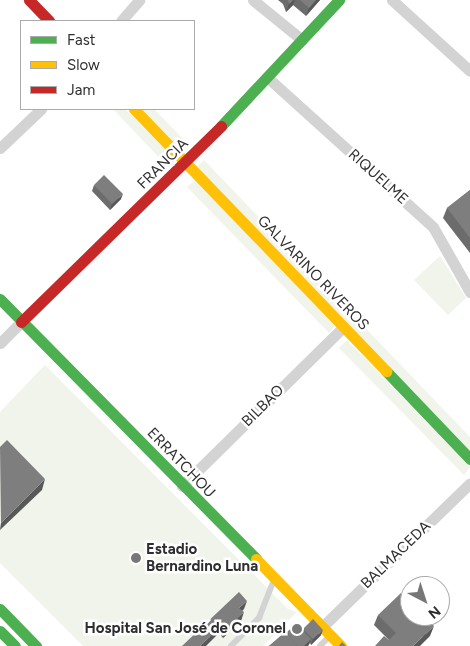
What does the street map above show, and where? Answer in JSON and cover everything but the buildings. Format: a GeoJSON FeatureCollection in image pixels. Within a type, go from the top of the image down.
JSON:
{"type":"FeatureCollection","features":[{"type":"Feature","properties":{"kind":"main road"},"geometry":{"type":"LineString","coordinates":[[29,0],[48,20]]}},
{"type":"Feature","properties":{"kind":"main road","name":"FRANCIA"},"geometry":{"type":"LineString","coordinates":[[22,322],[186,163],[339,0]]}},
{"type":"Feature","properties":{"kind":"main road","name":"GALVARINO RIVEROS"},"geometry":{"type":"LineString","coordinates":[[135,110],[470,459]]}},
{"type":"Feature","properties":{"kind":"main road","name":"ERRATCHOU"},"geometry":{"type":"LineString","coordinates":[[0,299],[274,580],[341,646]]}},
{"type":"Feature","properties":{"kind":"main road"},"geometry":{"type":"LineString","coordinates":[[0,609],[36,646]]}},
{"type":"Feature","properties":{"kind":"main road"},"geometry":{"type":"LineString","coordinates":[[0,630],[15,646]]}},
{"type":"Feature","properties":{"kind":"street"},"geometry":{"type":"LineString","coordinates":[[123,20],[139,0]]}},
{"type":"Feature","properties":{"kind":"street"},"geometry":{"type":"LineString","coordinates":[[254,0],[302,40]]}},
{"type":"Feature","properties":{"kind":"street"},"geometry":{"type":"LineString","coordinates":[[392,0],[470,71]]}},
{"type":"Feature","properties":{"kind":"street","name":"RIQUELME"},"geometry":{"type":"LineString","coordinates":[[268,77],[434,226],[470,292]]}},
{"type":"Feature","properties":{"kind":"street"},"geometry":{"type":"LineString","coordinates":[[0,148],[40,110]]}},
{"type":"Feature","properties":{"kind":"street","name":"FRANCIA"},"geometry":{"type":"LineString","coordinates":[[0,343],[22,322]]}},
{"type":"Feature","properties":{"kind":"street","name":"BILBAO"},"geometry":{"type":"LineString","coordinates":[[182,486],[344,327]]}},
{"type":"Feature","properties":{"kind":"street","name":"BALMACEDA"},"geometry":{"type":"LineString","coordinates":[[326,632],[470,483]]}},
{"type":"Feature","properties":{"kind":"lane"},"geometry":{"type":"LineString","coordinates":[[231,646],[259,618],[274,580]]}},
{"type":"Feature","properties":{"kind":"lane"},"geometry":{"type":"LineString","coordinates":[[320,646],[326,632]]}},
{"type":"Feature","properties":{"kind":"shaded area"},"geometry":{"type":"Polygon","coordinates":[[[114,110],[126,110],[176,160],[169,168],[114,110]]]}},
{"type":"Feature","properties":{"kind":"shaded area"},"geometry":{"type":"Polygon","coordinates":[[[142,110],[155,110],[187,143],[180,150],[142,110]]]}},
{"type":"Feature","properties":{"kind":"shaded area"},"geometry":{"type":"Polygon","coordinates":[[[204,160],[470,437],[470,451],[197,167],[204,160]]]}},
{"type":"Feature","properties":{"kind":"shaded area"},"geometry":{"type":"Polygon","coordinates":[[[195,180],[335,326],[329,333],[187,187],[195,180]]]}},
{"type":"Feature","properties":{"kind":"shaded area"},"geometry":{"type":"Polygon","coordinates":[[[440,256],[466,298],[448,315],[414,280],[440,256]]]}},
{"type":"Feature","properties":{"kind":"shaded area"},"geometry":{"type":"Polygon","coordinates":[[[347,340],[470,467],[464,475],[339,348],[347,340]]]}},
{"type":"Feature","properties":{"kind":"shaded area"},"geometry":{"type":"Polygon","coordinates":[[[45,365],[288,609],[297,612],[263,646],[83,646],[0,563],[0,412],[45,365]]]}},
{"type":"Feature","properties":{"kind":"traffic: fast"},"geometry":{"type":"LineString","coordinates":[[221,126],[339,0]]}},
{"type":"Feature","properties":{"kind":"traffic: fast"},"geometry":{"type":"LineString","coordinates":[[0,299],[256,559]]}},
{"type":"Feature","properties":{"kind":"traffic: fast"},"geometry":{"type":"LineString","coordinates":[[386,371],[470,459]]}},
{"type":"Feature","properties":{"kind":"traffic: fast"},"geometry":{"type":"LineString","coordinates":[[0,609],[36,646]]}},
{"type":"Feature","properties":{"kind":"traffic: fast"},"geometry":{"type":"LineString","coordinates":[[0,631],[15,646]]}},
{"type":"Feature","properties":{"kind":"traffic: slow"},"geometry":{"type":"LineString","coordinates":[[135,110],[386,371]]}},
{"type":"Feature","properties":{"kind":"traffic: slow"},"geometry":{"type":"LineString","coordinates":[[256,559],[341,646]]}},
{"type":"Feature","properties":{"kind":"traffic: jam"},"geometry":{"type":"LineString","coordinates":[[29,0],[48,20]]}},
{"type":"Feature","properties":{"kind":"traffic: jam"},"geometry":{"type":"LineString","coordinates":[[21,322],[221,126]]}},
{"type":"Feature","properties":{"kind":"place","name":"Estadio Bernardino Luna"},"geometry":{"type":"Point","coordinates":[136,558]}},
{"type":"Feature","properties":{"kind":"place","name":"Hospital San José de Coronel"},"geometry":{"type":"Point","coordinates":[297,629]}}]}
